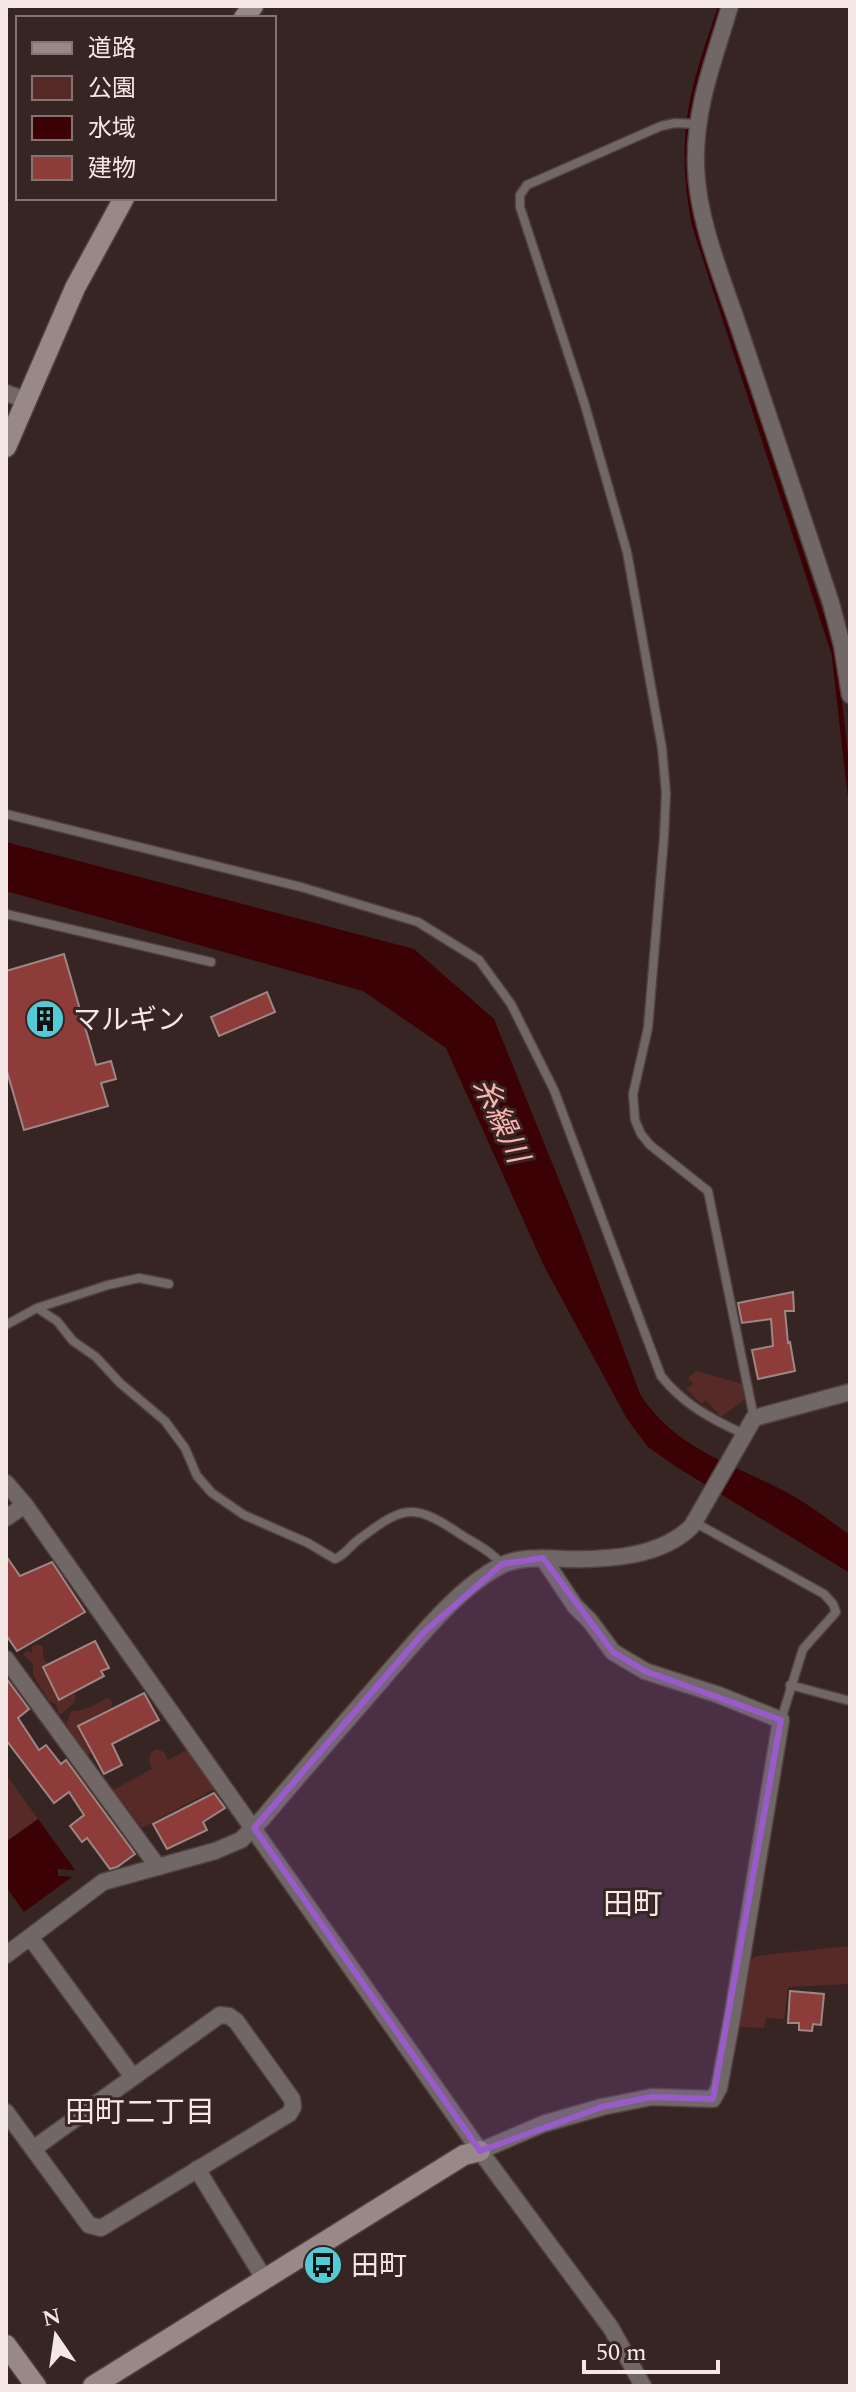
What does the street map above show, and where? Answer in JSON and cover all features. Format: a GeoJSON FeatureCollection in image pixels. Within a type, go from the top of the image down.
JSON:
{"type":"FeatureCollection","features":[{"type":"Feature","properties":{"kind":"street"},"geometry":{"type":"LineString","coordinates":[[730,6],[708,70],[695,124],[696,170],[705,220],[831,603],[850,695]]}},
{"type":"Feature","properties":{"kind":"street"},"geometry":{"type":"LineString","coordinates":[[6,447],[16,396],[123,200]]}},
{"type":"Feature","properties":{"kind":"street"},"geometry":{"type":"LineString","coordinates":[[6,1955],[103,1882],[215,1851],[241,1840],[424,1632],[471,1587],[502,1564],[543,1558],[607,1557],[648,1551],[681,1538],[697,1517],[754,1418],[850,1392]]}},
{"type":"Feature","properties":{"kind":"street"},"geometry":{"type":"LineString","coordinates":[[6,1483],[25,1505],[480,2151],[611,2328],[643,2386]]}},
{"type":"Feature","properties":{"kind":"street"},"geometry":{"type":"LineString","coordinates":[[6,1518],[25,1505]]}},
{"type":"Feature","properties":{"kind":"street"},"geometry":{"type":"LineString","coordinates":[[93,2386],[464,2155],[543,2124],[602,2107],[652,2097],[713,2099],[719,2088],[781,1720],[719,1695],[645,1671],[613,1652],[575,1606],[543,1558]]}},
{"type":"Feature","properties":{"kind":"street"},"geometry":{"type":"LineString","coordinates":[[6,1659],[158,1867]]}},
{"type":"Feature","properties":{"kind":"street"},"geometry":{"type":"LineString","coordinates":[[30,1937],[133,2077]]}},
{"type":"Feature","properties":{"kind":"street"},"geometry":{"type":"LineString","coordinates":[[6,2112],[33,2149],[89,2225],[95,2228],[107,2226],[289,2114],[293,2107],[292,2099],[236,2021],[220,2015],[33,2149]]}},
{"type":"Feature","properties":{"kind":"street"},"geometry":{"type":"LineString","coordinates":[[197,2169],[265,2280]]}},
{"type":"Feature","properties":{"kind":"street"},"geometry":{"type":"LineString","coordinates":[[6,2345],[36,2386]]}},
{"type":"Feature","properties":{"kind":"lane"},"geometry":{"type":"LineString","coordinates":[[695,124],[661,126],[527,185],[520,195],[520,207],[584,402],[627,552],[662,748],[666,793],[664,837],[648,1028],[633,1094],[635,1120],[650,1145],[708,1191],[754,1418]]}},
{"type":"Feature","properties":{"kind":"lane"},"geometry":{"type":"LineString","coordinates":[[6,814],[301,887],[418,922],[479,960],[511,1004],[554,1090],[661,1376],[685,1402],[742,1438]]}},
{"type":"Feature","properties":{"kind":"lane"},"geometry":{"type":"LineString","coordinates":[[6,914],[211,962]]}},
{"type":"Feature","properties":{"kind":"lane"},"geometry":{"type":"LineString","coordinates":[[6,1325],[37,1308],[108,1285],[139,1278],[169,1284]]}},
{"type":"Feature","properties":{"kind":"lane"},"geometry":{"type":"LineString","coordinates":[[37,1308],[57,1321],[73,1341],[96,1357],[120,1383],[165,1421],[185,1448],[197,1476],[212,1493],[244,1515],[308,1543],[335,1559],[340,1558],[356,1541],[401,1512],[415,1510],[452,1528],[494,1555],[502,1564]]}},
{"type":"Feature","properties":{"kind":"lane"},"geometry":{"type":"LineString","coordinates":[[697,1517],[824,1594],[833,1604],[836,1612],[803,1649],[781,1720]]}},
{"type":"Feature","properties":{"kind":"lane"},"geometry":{"type":"LineString","coordinates":[[790,1685],[850,1701]]}},
{"type":"Feature","properties":{"kind":"highlighted area"},"geometry":{"type":"Polygon","coordinates":[[[543,1558],[613,1652],[645,1671],[781,1720],[713,2099],[652,2097],[602,2107],[480,2151],[254,1828],[424,1632],[502,1564],[543,1558]]]}},
{"type":"Feature","properties":{"kind":"green space"},"geometry":{"type":"Polygon","coordinates":[[[696,1371],[743,1384],[744,1400],[721,1417],[706,1400],[702,1404],[686,1389],[693,1384],[688,1378],[696,1371]]]}},
{"type":"Feature","properties":{"kind":"green space"},"geometry":{"type":"Polygon","coordinates":[[[32,1646],[43,1646],[43,1658],[48,1664],[42,1667],[59,1700],[76,1693],[74,1703],[61,1714],[56,1704],[49,1701],[33,1675],[33,1665],[23,1654],[27,1651],[32,1653],[32,1646]]]}},
{"type":"Feature","properties":{"kind":"green space"},"geometry":{"type":"Polygon","coordinates":[[[107,1698],[112,1701],[112,1707],[78,1725],[91,1753],[86,1757],[66,1723],[72,1711],[107,1698]]]}},
{"type":"Feature","properties":{"kind":"green space"},"geometry":{"type":"Polygon","coordinates":[[[156,1749],[164,1752],[168,1760],[189,1749],[216,1788],[142,1828],[113,1790],[152,1769],[149,1760],[156,1749]]]}},
{"type":"Feature","properties":{"kind":"green space"},"geometry":{"type":"Polygon","coordinates":[[[6,1774],[38,1819],[6,1842],[6,1774]]]}},
{"type":"Feature","properties":{"kind":"green space"},"geometry":{"type":"Polygon","coordinates":[[[849,1946],[850,1984],[788,1987],[784,2019],[766,2018],[764,2028],[739,2027],[751,1960],[756,1956],[849,1946]]]}},
{"type":"Feature","properties":{"kind":"water","name":"糸繰川"},"geometry":{"type":"Polygon","coordinates":[[[6,842],[414,949],[494,1019],[580,1232],[640,1394],[670,1429],[688,1442],[796,1498],[850,1535],[850,1573],[648,1447],[627,1419],[544,1266],[446,1048],[363,991],[6,891],[6,842]]]}},
{"type":"Feature","properties":{"kind":"water"},"geometry":{"type":"Polygon","coordinates":[[[38,1819],[75,1870],[58,1869],[58,1876],[72,1877],[24,1912],[6,1887],[6,1842],[38,1819]]]}},
{"type":"Feature","properties":{"kind":"building","name":"マルギン"},"geometry":{"type":"Polygon","coordinates":[[[64,954],[96,1065],[111,1061],[116,1079],[101,1083],[108,1106],[24,1130],[6,1068],[6,971],[64,954]]]}},
{"type":"Feature","properties":{"kind":"building"},"geometry":{"type":"Polygon","coordinates":[[[267,992],[275,1012],[219,1036],[211,1017],[267,992]]]}},
{"type":"Feature","properties":{"kind":"building"},"geometry":{"type":"Polygon","coordinates":[[[793,1292],[794,1311],[785,1311],[795,1371],[758,1379],[752,1350],[773,1346],[771,1319],[742,1323],[738,1303],[793,1292]]]}},
{"type":"Feature","properties":{"kind":"building"},"geometry":{"type":"Polygon","coordinates":[[[6,1556],[20,1576],[52,1562],[85,1612],[17,1651],[6,1635],[6,1556]]]}},
{"type":"Feature","properties":{"kind":"building"},"geometry":{"type":"Polygon","coordinates":[[[95,1641],[109,1668],[101,1671],[104,1676],[59,1700],[43,1667],[95,1641]]]}},
{"type":"Feature","properties":{"kind":"building"},"geometry":{"type":"Polygon","coordinates":[[[6,1678],[29,1709],[18,1718],[39,1750],[46,1745],[61,1764],[66,1760],[135,1854],[117,1867],[110,1869],[87,1838],[82,1842],[70,1826],[84,1815],[69,1792],[54,1803],[6,1740],[6,1678]]]}},
{"type":"Feature","properties":{"kind":"building"},"geometry":{"type":"Polygon","coordinates":[[[144,1693],[159,1720],[112,1744],[122,1765],[104,1774],[78,1726],[144,1693]]]}},
{"type":"Feature","properties":{"kind":"building"},"geometry":{"type":"Polygon","coordinates":[[[214,1793],[225,1808],[203,1822],[207,1830],[167,1849],[153,1824],[214,1793]]]}},
{"type":"Feature","properties":{"kind":"building"},"geometry":{"type":"Polygon","coordinates":[[[790,1991],[824,1994],[821,2025],[813,2024],[812,2031],[799,2030],[799,2023],[788,2023],[790,1991]]]}},
{"type":"Feature","properties":{"kind":"waterway"},"geometry":{"type":"LineString","coordinates":[[721,6],[702,62],[690,113],[687,164],[694,224],[834,654],[850,794]]}},
{"type":"Feature","properties":{"kind":"place","name":"マルギン"},"geometry":{"type":"Point","coordinates":[45,1019]}},
{"type":"Feature","properties":{"kind":"place","name":"田町"},"geometry":{"type":"Point","coordinates":[323,2265]}},
{"type":"Feature","properties":{"kind":"district","name":"田町"},"geometry":{"type":"Point","coordinates":[633,1904]}},
{"type":"Feature","properties":{"kind":"district","name":"田町二丁目"},"geometry":{"type":"Point","coordinates":[140,2112]}}]}
